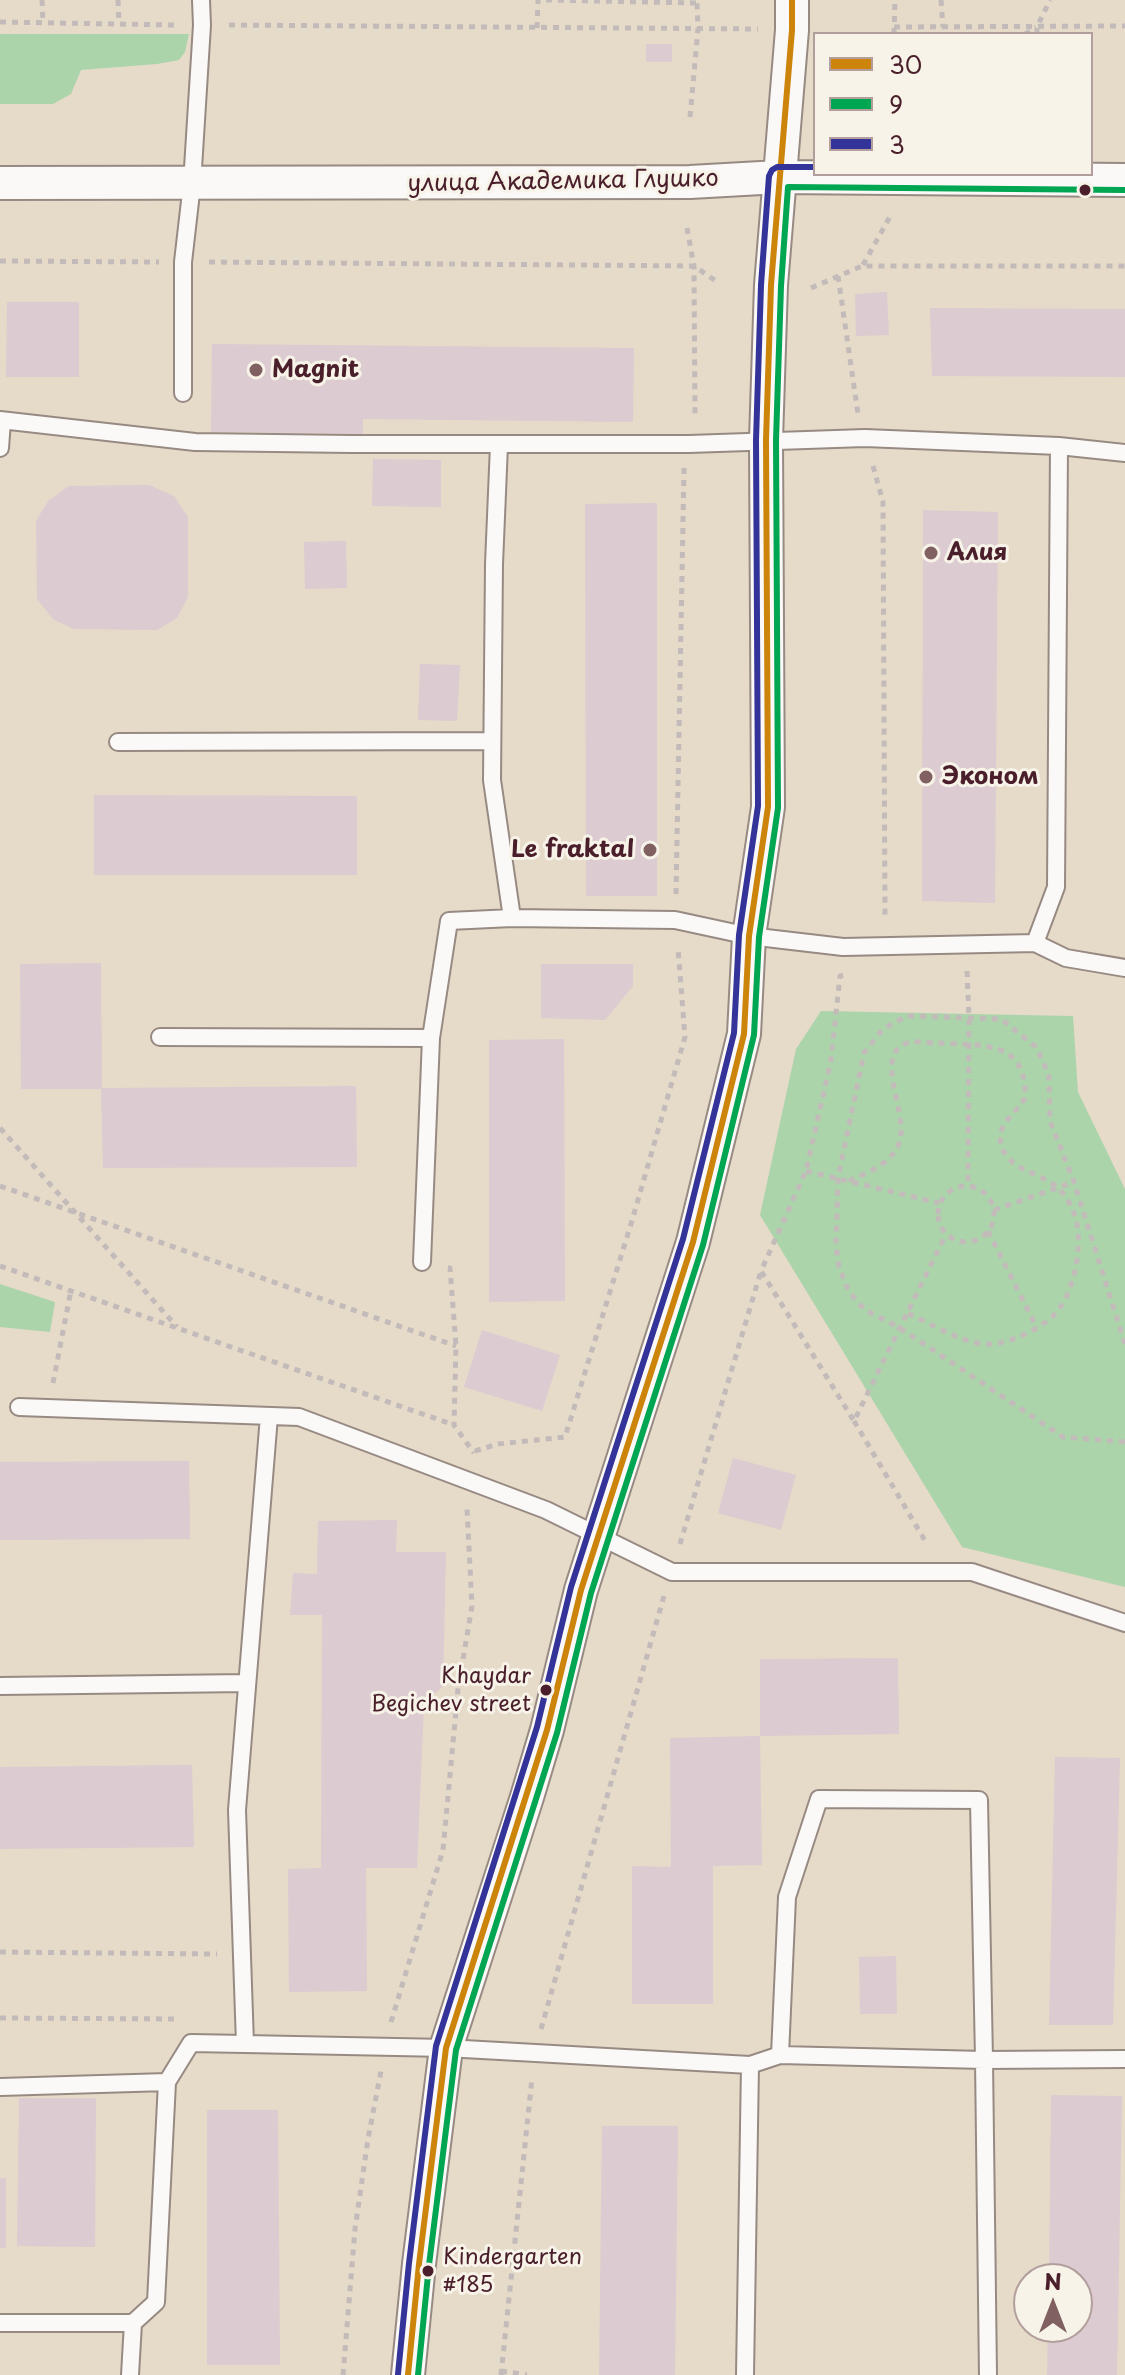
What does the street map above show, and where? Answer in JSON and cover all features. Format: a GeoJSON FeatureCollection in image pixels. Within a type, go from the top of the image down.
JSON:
{"type":"FeatureCollection","features":[{"type":"Feature","properties":{"kind":"street"},"geometry":{"type":"LineString","coordinates":[[408,2375],[446,2048],[531,1784],[581,1590],[696,1227],[744,1034],[749,936],[768,807],[766,440],[771,285],[792,0]]}},
{"type":"Feature","properties":{"kind":"street","name":"улица Академика Глушко"},"geometry":{"type":"LineString","coordinates":[[0,183],[674,182],[779,177],[1125,180]]}},
{"type":"Feature","properties":{"kind":"lane"},"geometry":{"type":"LineString","coordinates":[[183,393],[183,262],[192,184],[201,0]]}},
{"type":"Feature","properties":{"kind":"lane"},"geometry":{"type":"LineString","coordinates":[[0,448],[1,421],[195,442],[689,444],[865,438],[1059,446],[1125,453]]}},
{"type":"Feature","properties":{"kind":"lane"},"geometry":{"type":"LineString","coordinates":[[499,445],[494,564],[492,780],[512,918]]}},
{"type":"Feature","properties":{"kind":"lane"},"geometry":{"type":"LineString","coordinates":[[1035,943],[1056,887],[1059,446]]}},
{"type":"Feature","properties":{"kind":"lane"},"geometry":{"type":"LineString","coordinates":[[118,742],[492,741]]}},
{"type":"Feature","properties":{"kind":"lane"},"geometry":{"type":"LineString","coordinates":[[422,1262],[431,1038],[449,921],[512,918],[675,920],[749,936],[843,947],[1035,943],[1066,958],[1125,968]]}},
{"type":"Feature","properties":{"kind":"lane"},"geometry":{"type":"LineString","coordinates":[[160,1037],[431,1038]]}},
{"type":"Feature","properties":{"kind":"lane"},"geometry":{"type":"LineString","coordinates":[[19,1407],[299,1417],[546,1510],[672,1572],[972,1572],[1125,1623]]}},
{"type":"Feature","properties":{"kind":"lane"},"geometry":{"type":"LineString","coordinates":[[245,2044],[237,1810],[269,1416]]}},
{"type":"Feature","properties":{"kind":"lane"},"geometry":{"type":"LineString","coordinates":[[0,1686],[247,1683]]}},
{"type":"Feature","properties":{"kind":"lane"},"geometry":{"type":"LineString","coordinates":[[780,2055],[787,1897],[819,1799],[979,1800],[988,2375]]}},
{"type":"Feature","properties":{"kind":"lane"},"geometry":{"type":"LineString","coordinates":[[0,2323],[133,2323],[156,2302],[167,2082],[191,2043],[446,2048],[750,2065],[780,2055],[984,2060],[1125,2059]]}},
{"type":"Feature","properties":{"kind":"lane"},"geometry":{"type":"LineString","coordinates":[[745,2375],[750,2065]]}},
{"type":"Feature","properties":{"kind":"lane"},"geometry":{"type":"LineString","coordinates":[[0,2087],[167,2082]]}},
{"type":"Feature","properties":{"kind":"lane"},"geometry":{"type":"LineString","coordinates":[[130,2375],[133,2323]]}},
{"type":"Feature","properties":{"kind":"path"},"geometry":{"type":"LineString","coordinates":[[42,0],[43,22]]}},
{"type":"Feature","properties":{"kind":"path"},"geometry":{"type":"LineString","coordinates":[[118,0],[119,23]]}},
{"type":"Feature","properties":{"kind":"path"},"geometry":{"type":"LineString","coordinates":[[537,28],[538,0]]}},
{"type":"Feature","properties":{"kind":"path"},"geometry":{"type":"LineString","coordinates":[[546,0],[697,2],[698,29],[690,117]]}},
{"type":"Feature","properties":{"kind":"path"},"geometry":{"type":"LineString","coordinates":[[895,0],[894,31],[943,27],[1037,30],[1125,26]]}},
{"type":"Feature","properties":{"kind":"path"},"geometry":{"type":"LineString","coordinates":[[941,0],[943,27]]}},
{"type":"Feature","properties":{"kind":"path"},"geometry":{"type":"LineString","coordinates":[[1037,30],[1050,0]]}},
{"type":"Feature","properties":{"kind":"path"},"geometry":{"type":"LineString","coordinates":[[0,22],[758,29]]}},
{"type":"Feature","properties":{"kind":"path"},"geometry":{"type":"LineString","coordinates":[[862,266],[892,213]]}},
{"type":"Feature","properties":{"kind":"path"},"geometry":{"type":"LineString","coordinates":[[475,1451],[498,1444],[565,1437],[685,1037],[675,920],[684,468],[696,413],[694,266],[687,228]]}},
{"type":"Feature","properties":{"kind":"path"},"geometry":{"type":"LineString","coordinates":[[0,261],[694,266],[716,281]]}},
{"type":"Feature","properties":{"kind":"path"},"geometry":{"type":"LineString","coordinates":[[811,288],[862,266],[1125,266]]}},
{"type":"Feature","properties":{"kind":"path"},"geometry":{"type":"LineString","coordinates":[[527,2375],[501,2373],[534,2053],[658,1615],[761,1271],[806,1171],[831,1060],[840,976],[886,958],[883,502],[858,414],[838,276]]}},
{"type":"Feature","properties":{"kind":"path"},"geometry":{"type":"LineString","coordinates":[[965,944],[969,1018],[968,1185]]}},
{"type":"Feature","properties":{"kind":"path"},"geometry":{"type":"LineString","coordinates":[[1125,1344],[1074,1182],[1050,1121],[1049,1077],[1035,1046],[1001,1019],[908,1016],[893,1023],[871,1042],[864,1053],[838,1178],[836,1246],[839,1267],[847,1287],[867,1311],[900,1328],[1063,1437],[1125,1442]]}},
{"type":"Feature","properties":{"kind":"path"},"geometry":{"type":"LineString","coordinates":[[849,1181],[878,1168],[894,1154],[900,1140],[902,1122],[899,1100],[890,1072],[891,1057],[899,1047],[910,1042],[969,1044],[1002,1051],[1013,1058],[1024,1076],[1025,1098],[1001,1127],[1000,1142],[1005,1154],[1017,1166],[1057,1187],[1070,1204],[1077,1224],[1079,1245],[1075,1271],[1066,1296],[1055,1314],[1037,1328],[1005,1342],[988,1344],[972,1342],[907,1313]]}},
{"type":"Feature","properties":{"kind":"path"},"geometry":{"type":"LineString","coordinates":[[0,1128],[177,1328]]}},
{"type":"Feature","properties":{"kind":"path"},"geometry":{"type":"LineString","coordinates":[[806,1171],[939,1203]]}},
{"type":"Feature","properties":{"kind":"path"},"geometry":{"type":"LineString","coordinates":[[994,1210],[1074,1182]]}},
{"type":"Feature","properties":{"kind":"path"},"geometry":{"type":"LineString","coordinates":[[968,1185],[980,1189],[989,1198],[994,1220],[979,1239],[965,1242],[955,1240],[939,1225],[939,1203],[955,1188],[968,1185]]}},
{"type":"Feature","properties":{"kind":"path"},"geometry":{"type":"LineString","coordinates":[[0,1186],[456,1346]]}},
{"type":"Feature","properties":{"kind":"path"},"geometry":{"type":"LineString","coordinates":[[988,1231],[1037,1328]]}},
{"type":"Feature","properties":{"kind":"path"},"geometry":{"type":"LineString","coordinates":[[854,1421],[946,1234]]}},
{"type":"Feature","properties":{"kind":"path"},"geometry":{"type":"LineString","coordinates":[[422,1262],[450,1268],[456,1346],[454,1425]]}},
{"type":"Feature","properties":{"kind":"path"},"geometry":{"type":"LineString","coordinates":[[0,1266],[454,1425],[475,1451]]}},
{"type":"Feature","properties":{"kind":"path"},"geometry":{"type":"LineString","coordinates":[[761,1271],[943,1572]]}},
{"type":"Feature","properties":{"kind":"path"},"geometry":{"type":"LineString","coordinates":[[48,1408],[71,1290]]}},
{"type":"Feature","properties":{"kind":"path"},"geometry":{"type":"LineString","coordinates":[[343,2375],[355,2229],[368,2139],[392,2015],[443,1850],[458,1689],[472,1606],[465,1480],[475,1451]]}},
{"type":"Feature","properties":{"kind":"path"},"geometry":{"type":"LineString","coordinates":[[0,1952],[242,1955]]}},
{"type":"Feature","properties":{"kind":"path"},"geometry":{"type":"LineString","coordinates":[[0,2018],[183,2019]]}},
{"type":"Feature","properties":{"kind":"green space"},"geometry":{"type":"Polygon","coordinates":[[[0,34],[189,34],[185,52],[179,60],[81,70],[71,94],[53,104],[0,104],[0,34]]]}},
{"type":"Feature","properties":{"kind":"green space"},"geometry":{"type":"Polygon","coordinates":[[[821,1011],[1073,1016],[1078,1092],[1125,1189],[1125,1587],[962,1547],[760,1215],[796,1049],[821,1011]]]}},
{"type":"Feature","properties":{"kind":"green space"},"geometry":{"type":"Polygon","coordinates":[[[0,1284],[55,1302],[50,1332],[0,1327],[0,1284]]]}},
{"type":"Feature","properties":{"kind":"building"},"geometry":{"type":"Polygon","coordinates":[[[646,44],[672,44],[672,62],[646,62],[646,44]]]}},
{"type":"Feature","properties":{"kind":"building"},"geometry":{"type":"Polygon","coordinates":[[[887,292],[889,335],[856,336],[855,294],[887,292]]]}},
{"type":"Feature","properties":{"kind":"building"},"geometry":{"type":"Polygon","coordinates":[[[7,302],[79,302],[79,377],[6,377],[7,302]]]}},
{"type":"Feature","properties":{"kind":"building"},"geometry":{"type":"Polygon","coordinates":[[[930,308],[1125,309],[1125,377],[932,376],[930,308]]]}},
{"type":"Feature","properties":{"kind":"building"},"geometry":{"type":"Polygon","coordinates":[[[212,344],[634,348],[633,422],[363,419],[363,434],[211,432],[212,344]]]}},
{"type":"Feature","properties":{"kind":"building"},"geometry":{"type":"Polygon","coordinates":[[[373,459],[441,460],[441,507],[372,506],[373,459]]]}},
{"type":"Feature","properties":{"kind":"building"},"geometry":{"type":"Polygon","coordinates":[[[149,485],[174,496],[188,517],[188,597],[177,618],[157,630],[73,629],[53,619],[37,599],[36,521],[48,501],[69,486],[149,485]]]}},
{"type":"Feature","properties":{"kind":"building"},"geometry":{"type":"Polygon","coordinates":[[[657,503],[657,896],[586,896],[585,504],[657,503]]]}},
{"type":"Feature","properties":{"kind":"building"},"geometry":{"type":"Polygon","coordinates":[[[923,510],[998,512],[995,903],[922,901],[923,510]]]}},
{"type":"Feature","properties":{"kind":"building"},"geometry":{"type":"Polygon","coordinates":[[[346,541],[347,588],[305,589],[304,542],[346,541]]]}},
{"type":"Feature","properties":{"kind":"building"},"geometry":{"type":"Polygon","coordinates":[[[420,664],[460,665],[457,721],[418,720],[420,664]]]}},
{"type":"Feature","properties":{"kind":"building"},"geometry":{"type":"Polygon","coordinates":[[[94,795],[357,796],[357,875],[94,875],[94,795]]]}},
{"type":"Feature","properties":{"kind":"building"},"geometry":{"type":"Polygon","coordinates":[[[101,963],[102,1088],[356,1086],[357,1167],[103,1168],[101,1089],[21,1089],[20,964],[101,963]]]}},
{"type":"Feature","properties":{"kind":"building"},"geometry":{"type":"Polygon","coordinates":[[[541,964],[633,964],[633,986],[605,1020],[541,1018],[541,964]]]}},
{"type":"Feature","properties":{"kind":"building"},"geometry":{"type":"Polygon","coordinates":[[[564,1039],[565,1301],[489,1302],[489,1040],[564,1039]]]}},
{"type":"Feature","properties":{"kind":"building"},"geometry":{"type":"Polygon","coordinates":[[[482,1330],[560,1355],[542,1411],[464,1387],[482,1330]]]}},
{"type":"Feature","properties":{"kind":"building"},"geometry":{"type":"Polygon","coordinates":[[[733,1458],[796,1475],[781,1530],[718,1513],[733,1458]]]}},
{"type":"Feature","properties":{"kind":"building"},"geometry":{"type":"Polygon","coordinates":[[[189,1461],[190,1539],[0,1540],[0,1462],[189,1461]]]}},
{"type":"Feature","properties":{"kind":"building"},"geometry":{"type":"Polygon","coordinates":[[[397,1520],[396,1552],[446,1552],[443,1686],[424,1704],[417,1868],[366,1868],[367,1991],[289,1992],[288,1869],[321,1868],[322,1615],[290,1615],[293,1573],[317,1574],[318,1521],[397,1520]]]}},
{"type":"Feature","properties":{"kind":"building"},"geometry":{"type":"Polygon","coordinates":[[[898,1658],[899,1734],[760,1736],[760,1659],[898,1658]]]}},
{"type":"Feature","properties":{"kind":"building"},"geometry":{"type":"Polygon","coordinates":[[[760,1736],[762,1865],[713,1866],[713,2004],[632,2004],[632,1866],[671,1867],[670,1738],[760,1736]]]}},
{"type":"Feature","properties":{"kind":"building"},"geometry":{"type":"Polygon","coordinates":[[[1055,1757],[1120,1758],[1113,2025],[1049,2025],[1055,1757]]]}},
{"type":"Feature","properties":{"kind":"building"},"geometry":{"type":"Polygon","coordinates":[[[192,1765],[194,1847],[0,1849],[0,1767],[192,1765]]]}},
{"type":"Feature","properties":{"kind":"building"},"geometry":{"type":"Polygon","coordinates":[[[896,1956],[897,2014],[860,2014],[859,1957],[896,1956]]]}},
{"type":"Feature","properties":{"kind":"building"},"geometry":{"type":"Polygon","coordinates":[[[1051,2095],[1122,2096],[1117,2375],[1047,2375],[1048,2343],[1093,2343],[1093,2263],[1049,2263],[1051,2095]]]}},
{"type":"Feature","properties":{"kind":"building"},"geometry":{"type":"Polygon","coordinates":[[[19,2098],[96,2098],[95,2247],[17,2246],[19,2098]]]}},
{"type":"Feature","properties":{"kind":"building"},"geometry":{"type":"Polygon","coordinates":[[[207,2110],[278,2110],[280,2365],[207,2365],[207,2110]]]}},
{"type":"Feature","properties":{"kind":"building"},"geometry":{"type":"Polygon","coordinates":[[[602,2126],[678,2126],[675,2375],[599,2375],[602,2126]]]}},
{"type":"Feature","properties":{"kind":"building"},"geometry":{"type":"Polygon","coordinates":[[[0,2178],[6,2178],[6,2248],[0,2248],[0,2178]]]}},
{"type":"Feature","properties":{"kind":"transit line","name":"30"},"geometry":{"type":"LineString","coordinates":[[408,2375],[446,2048],[547,1730],[581,1590],[693,1242],[744,1034],[749,936],[768,807],[766,440],[771,285],[792,0]]}},
{"type":"Feature","properties":{"kind":"transit line","name":"3"},"geometry":{"type":"LineString","coordinates":[[398,2374],[436,2046],[537,1727],[571,1587],[683,1239],[734,1033],[739,935],[758,806],[756,440],[761,285],[769,176],[777,167],[813,167]]}},
{"type":"Feature","properties":{"kind":"transit line","name":"9"},"geometry":{"type":"LineString","coordinates":[[418,2375],[456,2050],[557,1733],[591,1593],[703,1245],[754,1035],[759,937],[778,808],[776,440],[788,187],[1125,190]]}},
{"type":"Feature","properties":{"kind":"place","name":"Magnit"},"geometry":{"type":"Point","coordinates":[256,370]}},
{"type":"Feature","properties":{"kind":"place","name":"Алия"},"geometry":{"type":"Point","coordinates":[931,553]}},
{"type":"Feature","properties":{"kind":"place","name":"Эконом"},"geometry":{"type":"Point","coordinates":[926,777]}},
{"type":"Feature","properties":{"kind":"place","name":"Le fraktal"},"geometry":{"type":"Point","coordinates":[650,850]}},
{"type":"Feature","properties":{"kind":"place","name":"Khaydar Begichev street"},"geometry":{"type":"Point","coordinates":[546,1690]}},
{"type":"Feature","properties":{"kind":"place","name":"Kindergarten #185"},"geometry":{"type":"Point","coordinates":[428,2271]}}]}
